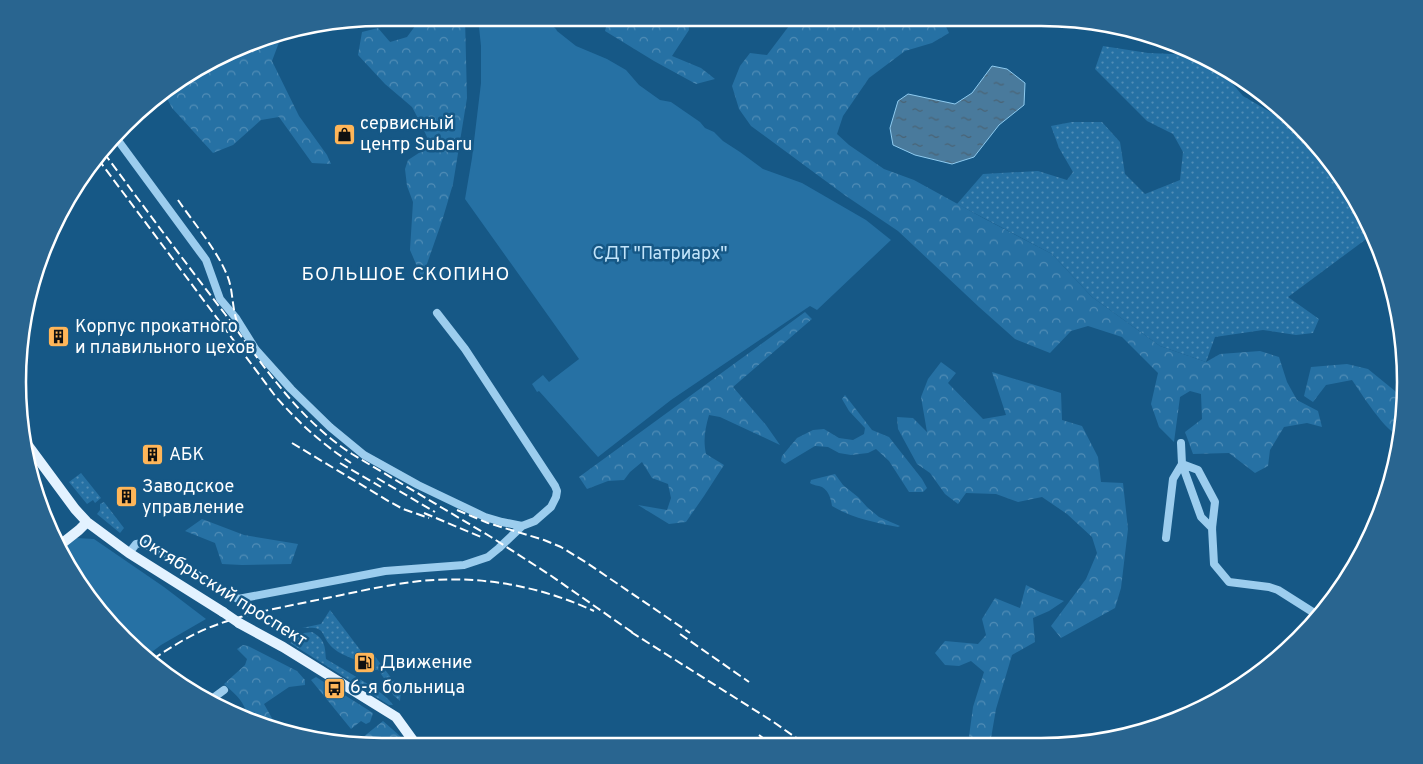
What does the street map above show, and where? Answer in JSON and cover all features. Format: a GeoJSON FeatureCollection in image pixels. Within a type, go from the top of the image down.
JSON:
{"type":"FeatureCollection","features":[{"type":"Feature","properties":{"kind":"main road","name":"Октябрьский проспект"},"geometry":{"type":"LineString","coordinates":[[33,453],[75,509],[87,522],[129,553],[239,623],[283,647],[396,717],[411,738]]}},
{"type":"Feature","properties":{"kind":"main road"},"geometry":{"type":"LineString","coordinates":[[64,542],[87,522]]}},
{"type":"Feature","properties":{"kind":"street"},"geometry":{"type":"LineString","coordinates":[[119,143],[206,260],[220,299],[236,318],[256,350],[291,389],[330,427],[364,454],[418,485],[485,517],[522,526]]}},
{"type":"Feature","properties":{"kind":"street"},"geometry":{"type":"LineString","coordinates":[[129,553],[136,544],[143,543],[238,599],[385,571],[464,565],[488,557],[522,526],[535,521],[551,507],[557,491],[465,349],[437,313]]}},
{"type":"Feature","properties":{"kind":"street"},"geometry":{"type":"LineString","coordinates":[[1181,443],[1182,464],[1202,517],[1212,528]]}},
{"type":"Feature","properties":{"kind":"street"},"geometry":{"type":"LineString","coordinates":[[1182,464],[1198,470],[1215,502],[1212,528],[1214,564],[1229,582],[1269,587],[1278,590],[1312,612]]}},
{"type":"Feature","properties":{"kind":"street"},"geometry":{"type":"LineString","coordinates":[[1166,538],[1173,479],[1182,464]]}},
{"type":"Feature","properties":{"kind":"street"},"geometry":{"type":"LineString","coordinates":[[216,696],[224,690]]}},
{"type":"Feature","properties":{"kind":"green space"},"geometry":{"type":"Polygon","coordinates":[[[415,26],[465,26],[467,98],[453,184],[422,278],[410,250],[413,202],[407,186],[405,169],[408,160],[425,149],[427,137],[412,107],[385,84],[358,55],[362,32],[378,28],[390,42],[407,37],[415,26]]]}},
{"type":"Feature","properties":{"kind":"green space","name":"СДТ \"Патриарх\""},"geometry":{"type":"Polygon","coordinates":[[[553,26],[576,46],[607,59],[626,70],[639,85],[660,100],[671,102],[763,169],[802,183],[866,220],[891,240],[817,310],[810,306],[671,400],[598,457],[539,391],[537,392],[532,384],[543,375],[549,382],[579,359],[465,199],[481,83],[479,27],[553,26]]]}},
{"type":"Feature","properties":{"kind":"green space"},"geometry":{"type":"Polygon","coordinates":[[[606,26],[689,26],[689,30],[672,56],[701,68],[715,79],[696,84],[605,31],[606,26]]]}},
{"type":"Feature","properties":{"kind":"green space"},"geometry":{"type":"Polygon","coordinates":[[[789,26],[946,26],[949,33],[932,43],[905,51],[869,78],[843,116],[837,134],[849,145],[884,169],[914,180],[1052,254],[1092,297],[1160,346],[1206,362],[1220,354],[1260,351],[1279,357],[1287,382],[1297,400],[1318,411],[1322,427],[1307,423],[1284,427],[1270,450],[1268,466],[1255,473],[1229,453],[1193,454],[1185,432],[1202,419],[1201,394],[1190,391],[1180,397],[1174,442],[1159,427],[1151,404],[1158,373],[1122,337],[1088,326],[1071,331],[1050,353],[1015,339],[898,231],[846,196],[751,126],[739,109],[732,86],[740,66],[750,53],[767,55],[789,26]]]}},
{"type":"Feature","properties":{"kind":"green space"},"geometry":{"type":"Polygon","coordinates":[[[279,41],[272,61],[299,116],[327,155],[331,164],[312,163],[279,117],[261,120],[233,145],[213,153],[172,108],[167,99],[184,86],[246,53],[279,41]]]}},
{"type":"Feature","properties":{"kind":"green space"},"geometry":{"type":"Polygon","coordinates":[[[1103,46],[1148,53],[1180,54],[1230,80],[1243,96],[1277,116],[1293,130],[1323,165],[1349,204],[1367,239],[1288,297],[1319,319],[1313,333],[1296,335],[1263,330],[1215,337],[1206,362],[1160,346],[1092,297],[1052,254],[957,204],[983,174],[1038,171],[1067,180],[1073,172],[1059,148],[1051,126],[1072,122],[1102,122],[1120,142],[1125,174],[1145,194],[1180,180],[1183,152],[1173,134],[1147,121],[1095,69],[1103,46]]]}},
{"type":"Feature","properties":{"kind":"green space"},"geometry":{"type":"Polygon","coordinates":[[[805,312],[812,319],[733,387],[766,425],[780,445],[720,417],[709,415],[705,434],[706,454],[724,465],[686,522],[669,524],[638,505],[667,510],[671,498],[668,484],[652,478],[642,462],[624,480],[608,481],[587,489],[579,477],[805,312]]]}},
{"type":"Feature","properties":{"kind":"green space"},"geometry":{"type":"Polygon","coordinates":[[[941,362],[956,373],[948,383],[983,419],[1006,415],[992,372],[1061,393],[1062,420],[1082,426],[1098,457],[1101,482],[1123,483],[1128,529],[1121,588],[1115,608],[1061,638],[1051,626],[1086,579],[1097,553],[1092,537],[1067,514],[1042,497],[1018,502],[996,494],[966,493],[958,504],[945,494],[930,473],[917,464],[898,429],[897,417],[913,418],[927,432],[921,397],[928,379],[941,362]]]}},
{"type":"Feature","properties":{"kind":"green space"},"geometry":{"type":"Polygon","coordinates":[[[1347,364],[1368,369],[1397,393],[1393,432],[1381,421],[1352,380],[1326,385],[1313,402],[1304,396],[1311,367],[1347,364]]]}},
{"type":"Feature","properties":{"kind":"green space"},"geometry":{"type":"Polygon","coordinates":[[[845,395],[872,430],[889,437],[922,479],[927,488],[923,492],[909,492],[889,461],[876,449],[868,453],[851,455],[839,453],[828,447],[815,446],[785,464],[781,461],[782,456],[797,438],[813,430],[824,429],[839,438],[853,440],[864,434],[865,428],[849,411],[842,399],[845,395]]]}},
{"type":"Feature","properties":{"kind":"green space"},"geometry":{"type":"Polygon","coordinates":[[[81,473],[101,498],[95,503],[93,500],[87,504],[69,482],[81,473]]]}},
{"type":"Feature","properties":{"kind":"green space"},"geometry":{"type":"Polygon","coordinates":[[[835,474],[843,485],[879,517],[900,526],[864,520],[832,506],[826,491],[822,487],[810,483],[811,480],[835,474]]]}},
{"type":"Feature","properties":{"kind":"green space"},"geometry":{"type":"Polygon","coordinates":[[[104,502],[124,528],[120,533],[97,514],[100,510],[100,504],[104,502]]]}},
{"type":"Feature","properties":{"kind":"green space"},"geometry":{"type":"Polygon","coordinates":[[[202,519],[244,535],[298,544],[291,564],[222,564],[215,543],[185,531],[202,519]]]}},
{"type":"Feature","properties":{"kind":"green space"},"geometry":{"type":"Polygon","coordinates":[[[76,538],[94,539],[164,587],[206,619],[151,653],[130,634],[100,599],[86,580],[66,545],[76,538]]]}},
{"type":"Feature","properties":{"kind":"green space"},"geometry":{"type":"Polygon","coordinates":[[[1026,585],[1064,601],[1049,611],[1033,618],[1035,642],[1012,655],[996,709],[991,738],[969,738],[973,707],[984,672],[971,661],[959,666],[945,665],[935,653],[945,641],[978,644],[986,635],[982,619],[995,598],[1020,608],[1026,585]]]}},
{"type":"Feature","properties":{"kind":"green space"},"geometry":{"type":"Polygon","coordinates":[[[330,610],[361,651],[365,654],[374,655],[401,691],[400,701],[393,695],[391,688],[378,670],[367,670],[371,662],[361,657],[358,661],[338,652],[328,643],[322,632],[316,628],[302,628],[321,624],[330,610]]]}},
{"type":"Feature","properties":{"kind":"green space"},"geometry":{"type":"Polygon","coordinates":[[[312,632],[320,637],[324,643],[326,659],[373,687],[393,705],[389,705],[290,643],[304,633],[312,632]]]}},
{"type":"Feature","properties":{"kind":"green space"},"geometry":{"type":"Polygon","coordinates":[[[243,645],[248,646],[297,671],[305,680],[305,685],[289,687],[264,704],[273,720],[246,711],[237,696],[224,684],[245,665],[247,659],[237,649],[243,645]]]}},
{"type":"Feature","properties":{"kind":"green space"},"geometry":{"type":"Polygon","coordinates":[[[316,677],[373,713],[370,722],[366,724],[361,721],[351,729],[311,680],[316,677]]]}},
{"type":"Feature","properties":{"kind":"green space"},"geometry":{"type":"Polygon","coordinates":[[[383,721],[402,738],[382,738],[363,737],[383,721]]]}},
{"type":"Feature","properties":{"kind":"water"},"geometry":{"type":"Polygon","coordinates":[[[992,66],[1007,69],[1025,83],[1024,105],[999,125],[974,157],[952,164],[915,155],[893,145],[890,128],[898,101],[908,94],[955,104],[972,93],[992,66]]]}},
{"type":"Feature","properties":{"kind":"railway"},"geometry":{"type":"LineString","coordinates":[[107,157],[282,390],[315,425],[352,454],[491,537],[550,575],[636,635]]}},
{"type":"Feature","properties":{"kind":"railway"},"geometry":{"type":"LineString","coordinates":[[101,163],[276,397],[311,433],[351,463]]}},
{"type":"Feature","properties":{"kind":"railway"},"geometry":{"type":"LineString","coordinates":[[178,200],[223,266],[231,287],[239,327]]}},
{"type":"Feature","properties":{"kind":"railway"},"geometry":{"type":"LineString","coordinates":[[292,443],[390,502],[403,509],[429,518]]}},
{"type":"Feature","properties":{"kind":"railway"},"geometry":{"type":"LineString","coordinates":[[340,463],[381,487]]}},
{"type":"Feature","properties":{"kind":"railway"},"geometry":{"type":"LineString","coordinates":[[377,478],[435,512]]}},
{"type":"Feature","properties":{"kind":"railway"},"geometry":{"type":"LineString","coordinates":[[457,510],[488,523],[561,547],[690,633]]}},
{"type":"Feature","properties":{"kind":"railway"},"geometry":{"type":"LineString","coordinates":[[424,513],[481,537]]}},
{"type":"Feature","properties":{"kind":"railway"},"geometry":{"type":"LineString","coordinates":[[156,657],[199,632],[240,617],[366,590],[420,581],[465,580],[509,584],[552,595],[594,611]]}},
{"type":"Feature","properties":{"kind":"railway"},"geometry":{"type":"LineString","coordinates":[[631,632],[796,738]]}},
{"type":"Feature","properties":{"kind":"railway"},"geometry":{"type":"LineString","coordinates":[[680,634],[749,682]]}},
{"type":"Feature","properties":{"kind":"railway"},"geometry":{"type":"LineString","coordinates":[[759,735],[763,738]]}},
{"type":"Feature","properties":{"kind":"place","name":"сервисный центр Subaru"},"geometry":{"type":"Point","coordinates":[344,134]}},
{"type":"Feature","properties":{"kind":"place","name":"Корпус прокатного и плавильного цехов"},"geometry":{"type":"Point","coordinates":[59,337]}},
{"type":"Feature","properties":{"kind":"place","name":"АБК"},"geometry":{"type":"Point","coordinates":[153,455]}},
{"type":"Feature","properties":{"kind":"place","name":"Заводское управление"},"geometry":{"type":"Point","coordinates":[126,497]}},
{"type":"Feature","properties":{"kind":"place","name":"Движение"},"geometry":{"type":"Point","coordinates":[364,663]}},
{"type":"Feature","properties":{"kind":"place","name":"6-я больница"},"geometry":{"type":"Point","coordinates":[334,688]}},
{"type":"Feature","properties":{"kind":"district","name":"БОЛЬШОЕ СКОПИНО"},"geometry":{"type":"Point","coordinates":[406,275]}}]}
